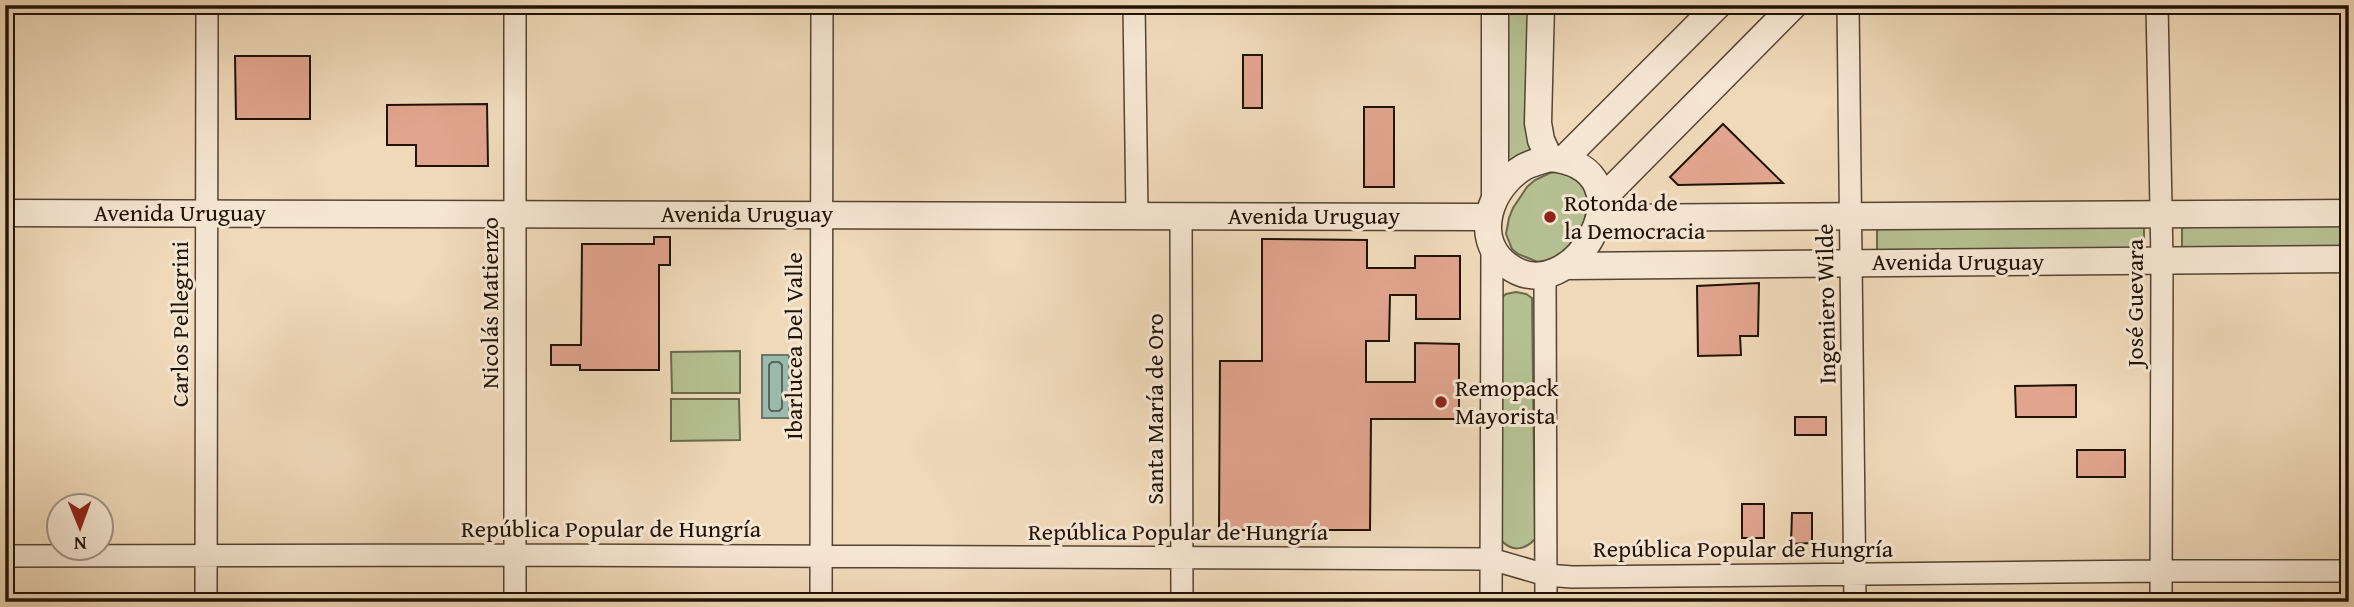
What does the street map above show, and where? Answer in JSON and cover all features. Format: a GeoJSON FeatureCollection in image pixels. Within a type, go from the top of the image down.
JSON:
{"type":"FeatureCollection","features":[{"type":"Feature","properties":{"kind":"street","name":"Carlos Pellegrini"},"geometry":{"type":"LineString","coordinates":[[206,602],[207,5]]}},
{"type":"Feature","properties":{"kind":"street","name":"Nicolás Matienzo"},"geometry":{"type":"LineString","coordinates":[[515,5],[515,602]]}},
{"type":"Feature","properties":{"kind":"street","name":"Ibarlucea Del Valle"},"geometry":{"type":"LineString","coordinates":[[821,602],[822,5]]}},
{"type":"Feature","properties":{"kind":"street"},"geometry":{"type":"LineString","coordinates":[[1134,5],[1137,215]]}},
{"type":"Feature","properties":{"kind":"street"},"geometry":{"type":"LineString","coordinates":[[1495,5],[1492,207],[1488,233],[1500,260],[1529,275],[1556,270],[1590,240],[1601,209],[1794,5]]}},
{"type":"Feature","properties":{"kind":"street"},"geometry":{"type":"LineString","coordinates":[[1541,5],[1538,123],[1541,140],[1556,159]]}},
{"type":"Feature","properties":{"kind":"street"},"geometry":{"type":"LineString","coordinates":[[1556,159],[1718,5]]}},
{"type":"Feature","properties":{"kind":"street","name":"Ingeniero Wilde"},"geometry":{"type":"LineString","coordinates":[[1847,5],[1852,216],[1855,602]]}},
{"type":"Feature","properties":{"kind":"street","name":"José Guevara"},"geometry":{"type":"LineString","coordinates":[[2157,5],[2162,214],[2161,602]]}},
{"type":"Feature","properties":{"kind":"street"},"geometry":{"type":"LineString","coordinates":[[1492,207],[1505,183],[1524,167],[1556,159],[1578,165],[1590,176],[1597,187],[1601,209]]}},
{"type":"Feature","properties":{"kind":"street","name":"Avenida Uruguay"},"geometry":{"type":"LineString","coordinates":[[5,213],[1181,215],[1492,207]]}},
{"type":"Feature","properties":{"kind":"street","name":"Avenida Uruguay"},"geometry":{"type":"LineString","coordinates":[[1601,209],[1852,216],[2349,213]]}},
{"type":"Feature","properties":{"kind":"street","name":"Santa María de Oro"},"geometry":{"type":"LineString","coordinates":[[1181,215],[1182,602]]}},
{"type":"Feature","properties":{"kind":"street"},"geometry":{"type":"LineString","coordinates":[[1491,602],[1492,246]]}},
{"type":"Feature","properties":{"kind":"street","name":"Avenida Uruguay"},"geometry":{"type":"LineString","coordinates":[[1556,270],[1852,262],[2349,259]]}},
{"type":"Feature","properties":{"kind":"street"},"geometry":{"type":"LineString","coordinates":[[1546,602],[1556,270]]}},
{"type":"Feature","properties":{"kind":"street","name":"República Popular de Hungría"},"geometry":{"type":"LineString","coordinates":[[5,556],[1491,559],[1546,575],[2349,571]]}},
{"type":"Feature","properties":{"kind":"green space"},"geometry":{"type":"Polygon","coordinates":[[[1506,5],[1533,5],[1534,153],[1507,168],[1506,5]]]}},
{"type":"Feature","properties":{"kind":"green space"},"geometry":{"type":"Polygon","coordinates":[[[1557,172],[1575,177],[1589,196],[1584,224],[1563,254],[1540,263],[1512,249],[1506,234],[1513,208],[1527,187],[1535,180],[1557,172]]]}},
{"type":"Feature","properties":{"kind":"green space"},"geometry":{"type":"Polygon","coordinates":[[[2349,223],[2349,252],[2182,248],[2182,229],[2186,226],[2349,223]]]}},
{"type":"Feature","properties":{"kind":"green space"},"geometry":{"type":"Polygon","coordinates":[[[2144,227],[2144,248],[1881,255],[1877,249],[1877,231],[1880,228],[2144,227]]]}},
{"type":"Feature","properties":{"kind":"green space"},"geometry":{"type":"Polygon","coordinates":[[[1516,292],[1532,298],[1535,539],[1522,548],[1513,548],[1500,539],[1499,300],[1506,294],[1516,292]]]}},
{"type":"Feature","properties":{"kind":"green space"},"geometry":{"type":"Polygon","coordinates":[[[740,351],[740,393],[672,393],[671,352],[740,351]]]}},
{"type":"Feature","properties":{"kind":"green space"},"geometry":{"type":"Polygon","coordinates":[[[671,399],[739,399],[740,440],[671,441],[671,399]]]}},
{"type":"Feature","properties":{"kind":"water"},"geometry":{"type":"Polygon","coordinates":[[[762,355],[789,355],[789,418],[762,418],[762,355]]]}},
{"type":"Feature","properties":{"kind":"building"},"geometry":{"type":"Polygon","coordinates":[[[1243,55],[1262,55],[1262,108],[1243,108],[1243,55]]]}},
{"type":"Feature","properties":{"kind":"building"},"geometry":{"type":"Polygon","coordinates":[[[235,56],[310,56],[310,119],[236,119],[235,56]]]}},
{"type":"Feature","properties":{"kind":"building"},"geometry":{"type":"Polygon","coordinates":[[[487,104],[488,166],[416,166],[416,145],[387,145],[387,105],[487,104]]]}},
{"type":"Feature","properties":{"kind":"building"},"geometry":{"type":"Polygon","coordinates":[[[1364,107],[1394,107],[1394,187],[1364,187],[1364,107]]]}},
{"type":"Feature","properties":{"kind":"building"},"geometry":{"type":"Polygon","coordinates":[[[1723,124],[1783,183],[1678,185],[1670,177],[1723,124]]]}},
{"type":"Feature","properties":{"kind":"building"},"geometry":{"type":"Polygon","coordinates":[[[654,237],[670,237],[670,265],[659,265],[659,370],[580,370],[580,365],[551,365],[551,345],[581,345],[582,244],[654,244],[654,237]]]}},
{"type":"Feature","properties":{"kind":"building"},"geometry":{"type":"Polygon","coordinates":[[[1262,239],[1367,240],[1367,268],[1415,268],[1415,256],[1460,256],[1460,319],[1416,319],[1416,295],[1390,295],[1389,341],[1366,341],[1366,382],[1415,382],[1415,343],[1459,344],[1459,419],[1371,419],[1370,530],[1219,530],[1220,361],[1262,361],[1262,239]]]}},
{"type":"Feature","properties":{"kind":"building"},"geometry":{"type":"Polygon","coordinates":[[[1759,283],[1758,336],[1740,336],[1741,355],[1698,356],[1697,286],[1759,283]]]}},
{"type":"Feature","properties":{"kind":"building"},"geometry":{"type":"Polygon","coordinates":[[[2076,385],[2076,417],[2016,417],[2015,386],[2076,385]]]}},
{"type":"Feature","properties":{"kind":"building"},"geometry":{"type":"Polygon","coordinates":[[[1795,417],[1826,417],[1826,435],[1795,435],[1795,417]]]}},
{"type":"Feature","properties":{"kind":"building"},"geometry":{"type":"Polygon","coordinates":[[[2077,450],[2125,450],[2125,477],[2077,477],[2077,450]]]}},
{"type":"Feature","properties":{"kind":"building"},"geometry":{"type":"Polygon","coordinates":[[[1742,504],[1764,504],[1764,538],[1742,538],[1742,504]]]}},
{"type":"Feature","properties":{"kind":"building"},"geometry":{"type":"Polygon","coordinates":[[[1792,513],[1812,513],[1812,543],[1791,544],[1792,513]]]}},
{"type":"Feature","properties":{"kind":"place","name":"Rotonda de la Democracia"},"geometry":{"type":"Point","coordinates":[1550,217]}},
{"type":"Feature","properties":{"kind":"place","name":"Remopack Mayorista"},"geometry":{"type":"Point","coordinates":[1441,402]}}]}
